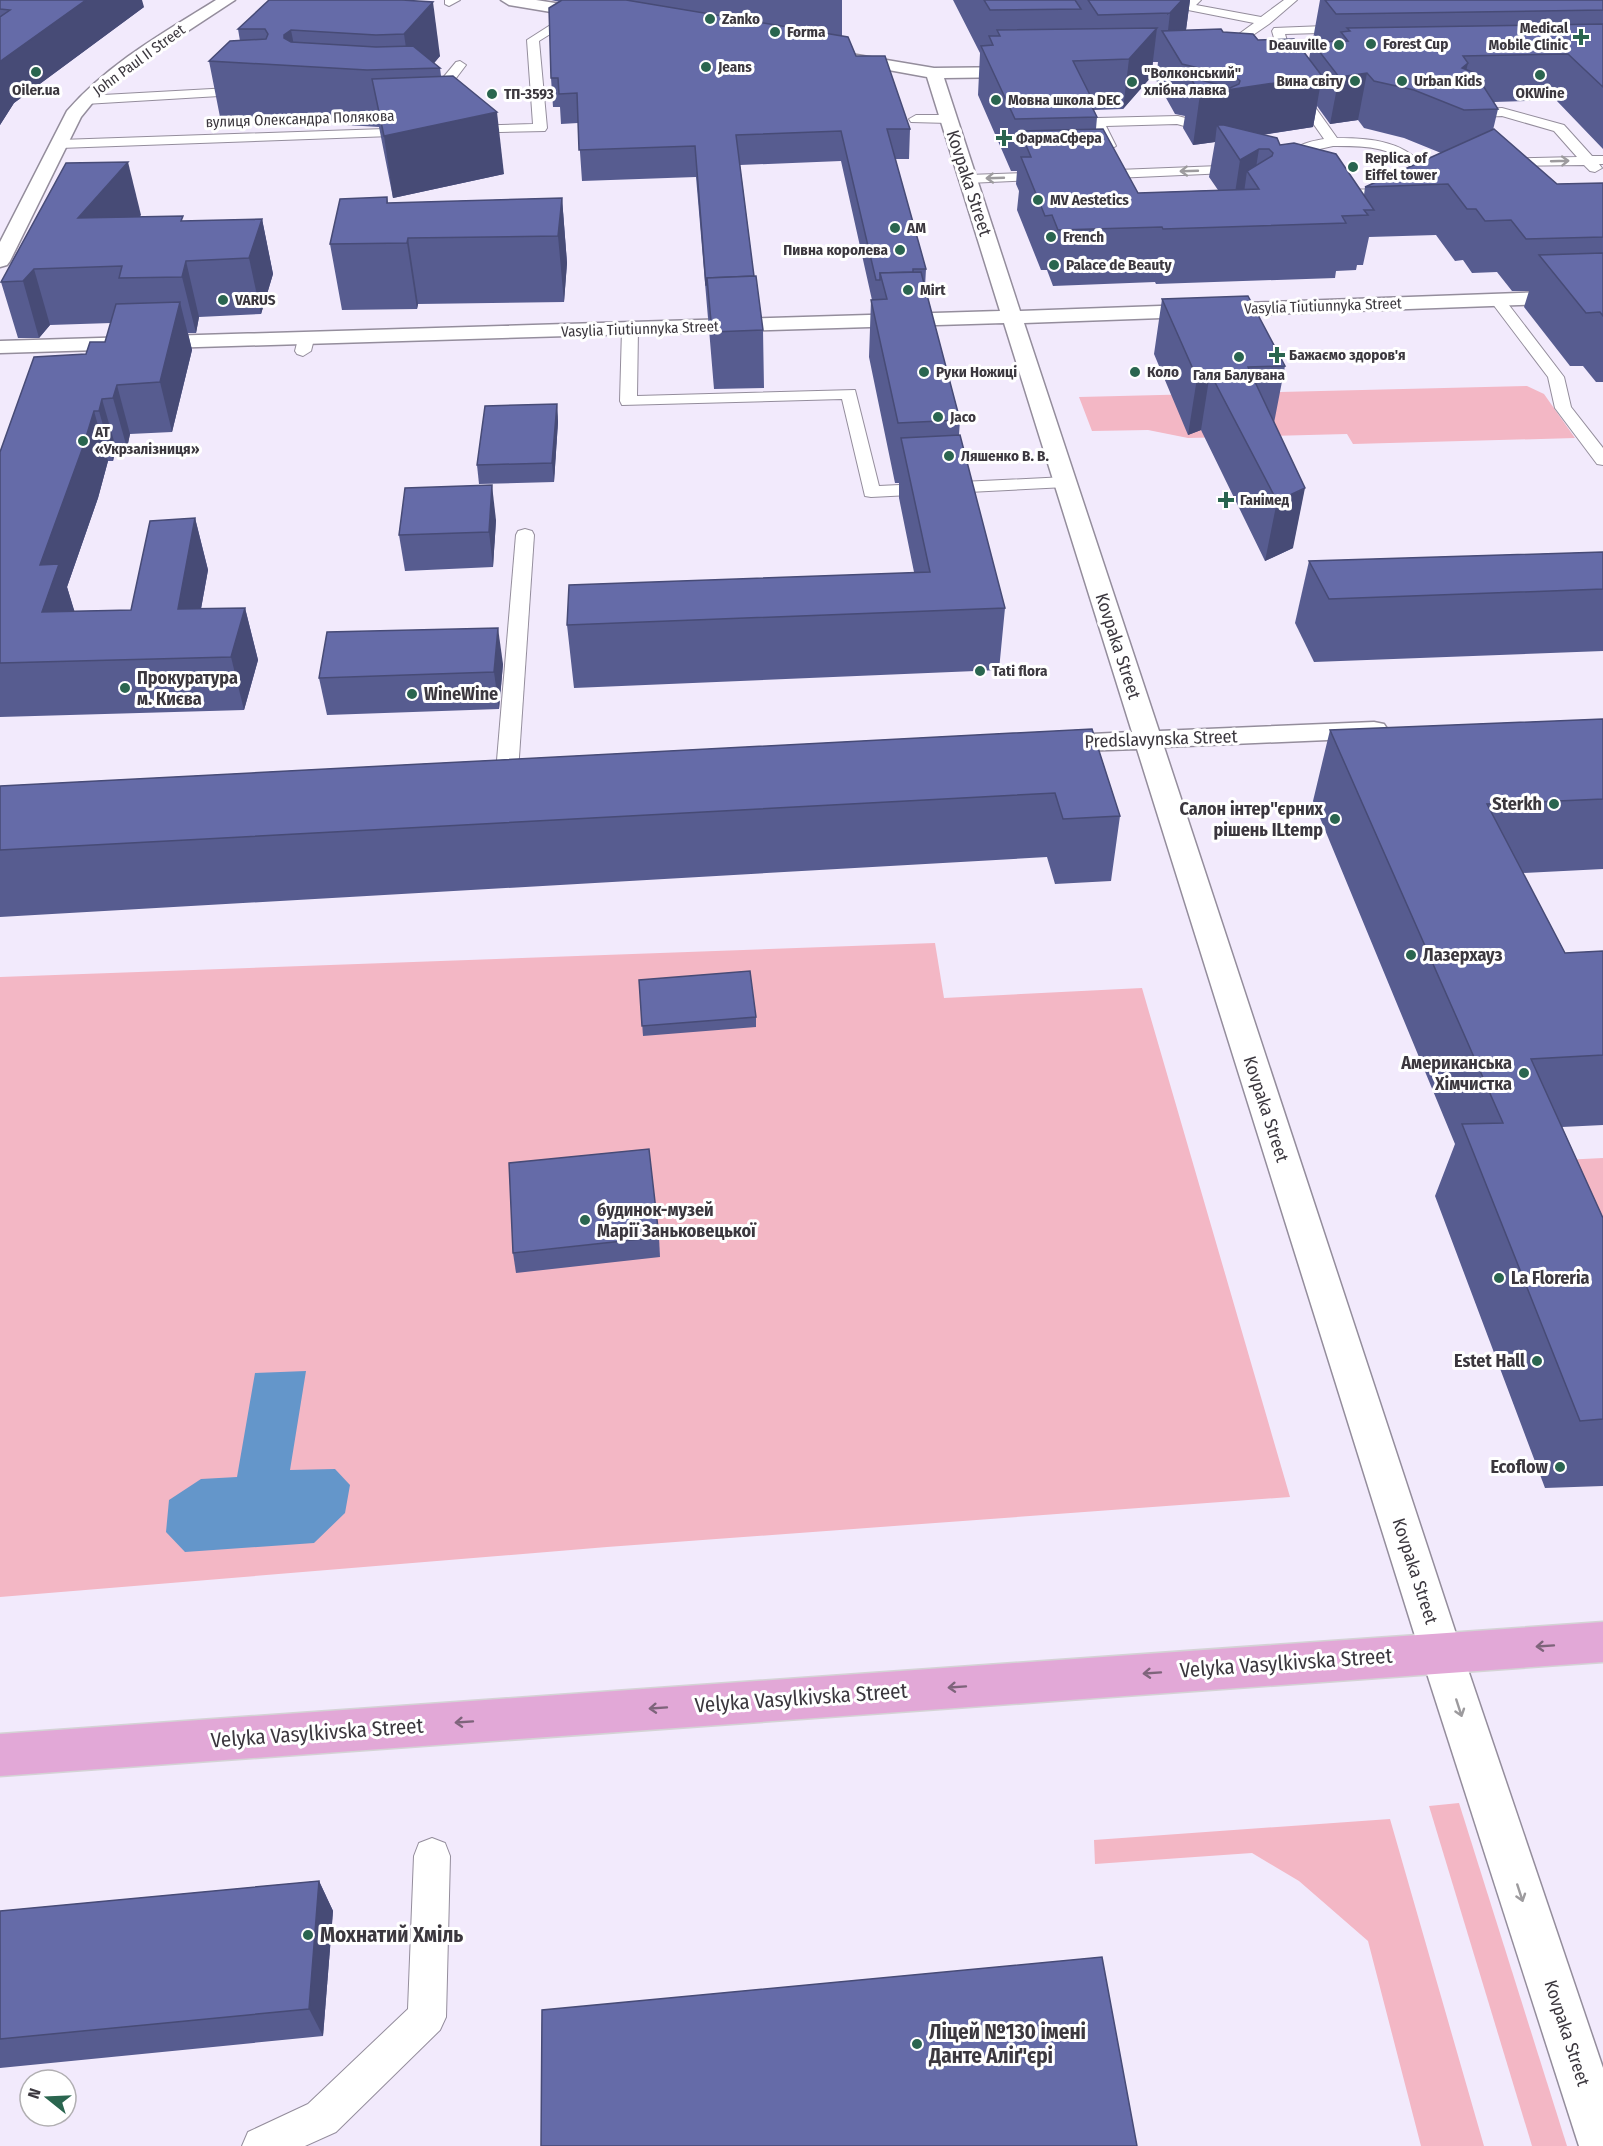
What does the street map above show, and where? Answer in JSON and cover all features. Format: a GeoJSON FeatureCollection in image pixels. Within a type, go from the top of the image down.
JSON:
{"type":"FeatureCollection","features":[{"type":"Feature","properties":{"kind":"main road","name":"Velyka Vasylkivska Street"},"geometry":{"type":"LineString","coordinates":[[0,1755],[1603,1642]]}},
{"type":"Feature","properties":{"kind":"street","name":"John Paul II Street"},"geometry":{"type":"LineString","coordinates":[[0,261],[73,116],[85,100],[99,86],[162,41],[227,0]]}},
{"type":"Feature","properties":{"kind":"street"},"geometry":{"type":"LineString","coordinates":[[510,0],[612,18]]}},
{"type":"Feature","properties":{"kind":"street"},"geometry":{"type":"LineString","coordinates":[[832,55],[934,73],[1035,72]]}},
{"type":"Feature","properties":{"kind":"street"},"geometry":{"type":"LineString","coordinates":[[1280,69],[1308,68]]}},
{"type":"Feature","properties":{"kind":"street","name":"Kovpaka Street"},"geometry":{"type":"LineString","coordinates":[[934,73],[1441,1652],[1603,2143]]}},
{"type":"Feature","properties":{"kind":"street","name":"Vasylia Tiutiunnyka Street"},"geometry":{"type":"LineString","coordinates":[[0,347],[304,345],[630,329],[1603,296]]}},
{"type":"Feature","properties":{"kind":"street","name":"Predslavynska Street"},"geometry":{"type":"LineString","coordinates":[[1027,745],[1405,729]]}},
{"type":"Feature","properties":{"kind":"street"},"geometry":{"type":"LineString","coordinates":[[495,772],[536,771]]}},
{"type":"Feature","properties":{"kind":"lane"},"geometry":{"type":"LineString","coordinates":[[1208,63],[1291,0]]}},
{"type":"Feature","properties":{"kind":"lane"},"geometry":{"type":"LineString","coordinates":[[1187,4],[1265,21]]}},
{"type":"Feature","properties":{"kind":"lane"},"geometry":{"type":"LineString","coordinates":[[446,131],[540,128],[533,40],[577,12]]}},
{"type":"Feature","properties":{"kind":"lane"},"geometry":{"type":"LineString","coordinates":[[1333,142],[1280,69],[1278,31],[1360,29]]}},
{"type":"Feature","properties":{"kind":"lane"},"geometry":{"type":"LineString","coordinates":[[415,96],[436,95],[460,65]]}},
{"type":"Feature","properties":{"kind":"lane"},"geometry":{"type":"LineString","coordinates":[[85,100],[258,90]]}},
{"type":"Feature","properties":{"kind":"lane"},"geometry":{"type":"LineString","coordinates":[[1460,114],[1502,112],[1559,128],[1603,177]]}},
{"type":"Feature","properties":{"kind":"lane"},"geometry":{"type":"LineString","coordinates":[[916,119],[949,119]]}},
{"type":"Feature","properties":{"kind":"lane"},"geometry":{"type":"LineString","coordinates":[[1109,146],[1097,122],[1178,120],[1223,133]]}},
{"type":"Feature","properties":{"kind":"lane","name":"вулиця Олександра Полякова"},"geometry":{"type":"LineString","coordinates":[[60,144],[423,132]]}},
{"type":"Feature","properties":{"kind":"lane"},"geometry":{"type":"LineString","coordinates":[[1285,187],[1289,164],[1307,147],[1333,142],[1385,148],[1400,153],[1418,165],[1438,165]]}},
{"type":"Feature","properties":{"kind":"lane"},"geometry":{"type":"LineString","coordinates":[[1484,163],[1603,160]]}},
{"type":"Feature","properties":{"kind":"lane"},"geometry":{"type":"LineString","coordinates":[[1289,164],[1336,190],[1353,192],[1387,191],[1412,184],[1420,172],[1418,165]]}},
{"type":"Feature","properties":{"kind":"lane"},"geometry":{"type":"LineString","coordinates":[[968,179],[1257,169]]}},
{"type":"Feature","properties":{"kind":"lane"},"geometry":{"type":"LineString","coordinates":[[1497,299],[1556,377],[1563,408],[1603,460]]}},
{"type":"Feature","properties":{"kind":"lane"},"geometry":{"type":"LineString","coordinates":[[630,329],[628,401],[849,394],[871,492],[1066,482]]}},
{"type":"Feature","properties":{"kind":"lane"},"geometry":{"type":"LineString","coordinates":[[495,772],[525,535]]}},
{"type":"Feature","properties":{"kind":"lane"},"geometry":{"type":"LineString","coordinates":[[262,2146],[322,2118],[427,2017],[432,1856]]}},
{"type":"Feature","properties":{"kind":"shaded area"},"geometry":{"type":"Polygon","coordinates":[[[1527,386],[1544,394],[1575,438],[1353,444],[1347,434],[1188,438],[1148,430],[1092,431],[1079,397],[1527,386]]]}},
{"type":"Feature","properties":{"kind":"shaded area"},"geometry":{"type":"Polygon","coordinates":[[[935,943],[944,998],[1142,988],[1290,1497],[607,1547],[0,1597],[0,977],[935,943]]]}},
{"type":"Feature","properties":{"kind":"shaded area"},"geometry":{"type":"Polygon","coordinates":[[[1603,1158],[1603,1250],[1563,1160],[1603,1158]]]}},
{"type":"Feature","properties":{"kind":"shaded area"},"geometry":{"type":"Polygon","coordinates":[[[1459,1803],[1567,2146],[1532,2146],[1429,1806],[1459,1803]]]}},
{"type":"Feature","properties":{"kind":"shaded area"},"geometry":{"type":"Polygon","coordinates":[[[1390,1819],[1484,2146],[1421,2146],[1368,1941],[1299,1881],[1252,1853],[1095,1864],[1094,1840],[1390,1819]]]}},
{"type":"Feature","properties":{"kind":"water"},"geometry":{"type":"Polygon","coordinates":[[[306,1371],[290,1470],[335,1469],[350,1485],[345,1513],[314,1543],[185,1552],[166,1532],[169,1500],[201,1479],[237,1477],[255,1373],[306,1371]]]}},
{"type":"Feature","properties":{"kind":"building"},"geometry":{"type":"Polygon","coordinates":[[[0,0],[86,0],[0,62],[0,17],[10,10],[0,9],[0,0]]]}},
{"type":"Feature","properties":{"kind":"building"},"geometry":{"type":"Polygon","coordinates":[[[269,0],[433,2],[404,34],[376,35],[291,30],[284,35],[284,38],[291,42],[376,47],[413,46],[440,68],[367,70],[209,61],[230,41],[266,39],[268,34],[265,29],[238,29],[269,0]]]}},
{"type":"Feature","properties":{"kind":"building"},"geometry":{"type":"Polygon","coordinates":[[[562,0],[626,0],[848,37],[856,56],[885,56],[910,129],[887,129],[926,269],[913,269],[913,272],[880,273],[880,280],[876,280],[841,131],[736,135],[754,276],[707,278],[706,285],[695,146],[579,150],[577,93],[559,94],[558,78],[551,78],[549,8],[562,0]]]}},
{"type":"Feature","properties":{"kind":"building"},"geometry":{"type":"Polygon","coordinates":[[[984,0],[1075,0],[1081,9],[990,10],[984,0]]]}},
{"type":"Feature","properties":{"kind":"building"},"geometry":{"type":"Polygon","coordinates":[[[1088,0],[1182,0],[1170,13],[1098,15],[1088,0]]]}},
{"type":"Feature","properties":{"kind":"building"},"geometry":{"type":"Polygon","coordinates":[[[1325,0],[1603,0],[1603,10],[1336,14],[1325,0]]]}},
{"type":"Feature","properties":{"kind":"building"},"geometry":{"type":"Polygon","coordinates":[[[1603,24],[1603,87],[1568,54],[1463,56],[1468,63],[1462,68],[1475,73],[1498,109],[1464,110],[1414,90],[1374,81],[1367,73],[1339,77],[1312,42],[1348,41],[1341,32],[1350,31],[1347,28],[1603,24]]]}},
{"type":"Feature","properties":{"kind":"building"},"geometry":{"type":"Polygon","coordinates":[[[1157,28],[1129,59],[1073,61],[1091,97],[1087,97],[1097,117],[1015,119],[981,46],[993,45],[989,36],[1000,36],[997,30],[1157,28]]]}},
{"type":"Feature","properties":{"kind":"building"},"geometry":{"type":"Polygon","coordinates":[[[1221,29],[1223,32],[1253,34],[1258,40],[1294,39],[1322,76],[1200,94],[1190,77],[1230,88],[1239,84],[1240,81],[1236,77],[1182,64],[1162,31],[1221,29]]]}},
{"type":"Feature","properties":{"kind":"building"},"geometry":{"type":"Polygon","coordinates":[[[453,76],[497,112],[384,136],[372,79],[453,76]]]}},
{"type":"Feature","properties":{"kind":"building"},"geometry":{"type":"Polygon","coordinates":[[[1217,125],[1277,138],[1280,145],[1294,143],[1336,154],[1374,210],[1364,210],[1368,215],[1342,216],[1346,223],[1058,230],[1052,215],[1045,216],[1021,157],[1031,157],[1020,131],[1103,129],[1138,193],[1259,189],[1247,171],[1272,156],[1273,153],[1269,149],[1259,149],[1240,160],[1217,125]]]}},
{"type":"Feature","properties":{"kind":"building"},"geometry":{"type":"Polygon","coordinates":[[[1494,129],[1557,184],[1603,183],[1603,237],[1526,239],[1511,220],[1485,221],[1476,209],[1467,209],[1448,184],[1365,187],[1494,129]]]}},
{"type":"Feature","properties":{"kind":"building"},"geometry":{"type":"Polygon","coordinates":[[[128,162],[78,218],[183,216],[181,221],[262,219],[249,258],[186,261],[182,277],[119,278],[122,266],[34,269],[23,281],[1,282],[66,163],[128,162]]]}},
{"type":"Feature","properties":{"kind":"building"},"geometry":{"type":"Polygon","coordinates":[[[387,197],[387,203],[562,198],[558,236],[408,238],[407,243],[330,244],[340,199],[387,197]]]}},
{"type":"Feature","properties":{"kind":"building"},"geometry":{"type":"Polygon","coordinates":[[[1603,253],[1603,316],[1600,312],[1586,313],[1539,255],[1603,253]]]}},
{"type":"Feature","properties":{"kind":"building"},"geometry":{"type":"Polygon","coordinates":[[[921,272],[960,420],[898,423],[871,300],[887,299],[880,273],[921,272]]]}},
{"type":"Feature","properties":{"kind":"building"},"geometry":{"type":"Polygon","coordinates":[[[756,276],[763,330],[712,332],[707,278],[756,276]]]}},
{"type":"Feature","properties":{"kind":"building"},"geometry":{"type":"Polygon","coordinates":[[[1248,296],[1285,366],[1248,367],[1305,488],[1277,501],[1210,373],[1197,378],[1162,299],[1248,296]]]}},
{"type":"Feature","properties":{"kind":"building"},"geometry":{"type":"Polygon","coordinates":[[[180,302],[160,382],[117,385],[113,398],[102,399],[99,411],[94,411],[40,565],[59,564],[42,612],[131,610],[150,521],[195,518],[178,609],[245,608],[231,657],[0,663],[0,452],[34,357],[86,354],[90,342],[105,342],[116,304],[180,302]]]}},
{"type":"Feature","properties":{"kind":"building"},"geometry":{"type":"Polygon","coordinates":[[[557,404],[552,463],[477,465],[485,406],[557,404]]]}},
{"type":"Feature","properties":{"kind":"building"},"geometry":{"type":"Polygon","coordinates":[[[960,435],[1005,608],[567,625],[569,585],[930,572],[901,438],[960,435]]]}},
{"type":"Feature","properties":{"kind":"building"},"geometry":{"type":"Polygon","coordinates":[[[492,485],[489,532],[399,535],[405,488],[492,485]]]}},
{"type":"Feature","properties":{"kind":"building"},"geometry":{"type":"Polygon","coordinates":[[[1603,552],[1603,589],[1329,599],[1309,561],[1603,552]]]}},
{"type":"Feature","properties":{"kind":"building"},"geometry":{"type":"Polygon","coordinates":[[[498,628],[494,672],[319,678],[327,632],[498,628]]]}},
{"type":"Feature","properties":{"kind":"building"},"geometry":{"type":"Polygon","coordinates":[[[1603,719],[1603,799],[1487,804],[1565,953],[1603,951],[1603,1055],[1531,1059],[1603,1218],[1603,1419],[1580,1421],[1462,1124],[1503,1123],[1330,730],[1603,719]]]}},
{"type":"Feature","properties":{"kind":"building"},"geometry":{"type":"Polygon","coordinates":[[[1092,729],[1120,816],[1063,819],[1055,793],[0,850],[0,786],[1092,729]]]}},
{"type":"Feature","properties":{"kind":"building"},"geometry":{"type":"Polygon","coordinates":[[[750,971],[756,1017],[642,1026],[639,980],[750,971]]]}},
{"type":"Feature","properties":{"kind":"building","name":"будинок-музей Марії Заньковецької"},"geometry":{"type":"Polygon","coordinates":[[[649,1149],[659,1237],[513,1253],[509,1163],[649,1149]]]}},
{"type":"Feature","properties":{"kind":"building"},"geometry":{"type":"Polygon","coordinates":[[[319,1881],[309,2009],[0,2039],[0,1911],[319,1881]]]}},
{"type":"Feature","properties":{"kind":"building"},"geometry":{"type":"Polygon","coordinates":[[[1102,1957],[1137,2146],[541,2146],[542,2010],[1102,1957]]]}},
{"type":"Feature","properties":{"kind":"place","name":"Zanko"},"geometry":{"type":"Point","coordinates":[710,19]}},
{"type":"Feature","properties":{"kind":"place","name":"Forma"},"geometry":{"type":"Point","coordinates":[775,32]}},
{"type":"Feature","properties":{"kind":"place","name":"Medical Mobile Clinic"},"geometry":{"type":"Point","coordinates":[1581,37]}},
{"type":"Feature","properties":{"kind":"place","name":"Forest Cup"},"geometry":{"type":"Point","coordinates":[1371,44]}},
{"type":"Feature","properties":{"kind":"place","name":"Deauville"},"geometry":{"type":"Point","coordinates":[1339,45]}},
{"type":"Feature","properties":{"kind":"place","name":"Jeans"},"geometry":{"type":"Point","coordinates":[706,67]}},
{"type":"Feature","properties":{"kind":"place","name":"Oiler.ua"},"geometry":{"type":"Point","coordinates":[36,72]}},
{"type":"Feature","properties":{"kind":"place","name":"OKWine"},"geometry":{"type":"Point","coordinates":[1540,75]}},
{"type":"Feature","properties":{"kind":"place","name":"Вина світу"},"geometry":{"type":"Point","coordinates":[1355,81]}},
{"type":"Feature","properties":{"kind":"place","name":"Urban Kids"},"geometry":{"type":"Point","coordinates":[1402,81]}},
{"type":"Feature","properties":{"kind":"place","name":"\"Волконський\" хлібна лавка"},"geometry":{"type":"Point","coordinates":[1132,82]}},
{"type":"Feature","properties":{"kind":"place","name":"ТП-3593"},"geometry":{"type":"Point","coordinates":[492,94]}},
{"type":"Feature","properties":{"kind":"place","name":"Мовна школа DEC"},"geometry":{"type":"Point","coordinates":[996,100]}},
{"type":"Feature","properties":{"kind":"place","name":"ФармаСфера"},"geometry":{"type":"Point","coordinates":[1004,138]}},
{"type":"Feature","properties":{"kind":"place","name":"Replica of Eiffel tower"},"geometry":{"type":"Point","coordinates":[1353,167]}},
{"type":"Feature","properties":{"kind":"place","name":"MV Aestetics"},"geometry":{"type":"Point","coordinates":[1038,200]}},
{"type":"Feature","properties":{"kind":"place","name":"AM"},"geometry":{"type":"Point","coordinates":[895,228]}},
{"type":"Feature","properties":{"kind":"place","name":"French"},"geometry":{"type":"Point","coordinates":[1051,237]}},
{"type":"Feature","properties":{"kind":"place","name":"Пивна королева"},"geometry":{"type":"Point","coordinates":[900,250]}},
{"type":"Feature","properties":{"kind":"place","name":"Palace de Beauty"},"geometry":{"type":"Point","coordinates":[1054,265]}},
{"type":"Feature","properties":{"kind":"place","name":"Mirt"},"geometry":{"type":"Point","coordinates":[908,290]}},
{"type":"Feature","properties":{"kind":"place","name":"VARUS"},"geometry":{"type":"Point","coordinates":[223,300]}},
{"type":"Feature","properties":{"kind":"place","name":"Бажаємо здоров'я"},"geometry":{"type":"Point","coordinates":[1277,355]}},
{"type":"Feature","properties":{"kind":"place","name":"Галя Балувана"},"geometry":{"type":"Point","coordinates":[1239,357]}},
{"type":"Feature","properties":{"kind":"place","name":"Руки Ножиці"},"geometry":{"type":"Point","coordinates":[924,372]}},
{"type":"Feature","properties":{"kind":"place","name":"Коло"},"geometry":{"type":"Point","coordinates":[1135,372]}},
{"type":"Feature","properties":{"kind":"place","name":"Jaco"},"geometry":{"type":"Point","coordinates":[938,417]}},
{"type":"Feature","properties":{"kind":"place","name":"АТ «Укрзалізниця»"},"geometry":{"type":"Point","coordinates":[83,441]}},
{"type":"Feature","properties":{"kind":"place","name":"Ляшенко В. В."},"geometry":{"type":"Point","coordinates":[949,456]}},
{"type":"Feature","properties":{"kind":"place","name":"Ганімед"},"geometry":{"type":"Point","coordinates":[1226,500]}},
{"type":"Feature","properties":{"kind":"place","name":"Tati flora"},"geometry":{"type":"Point","coordinates":[980,671]}},
{"type":"Feature","properties":{"kind":"place","name":"Прокуратура м. Києва"},"geometry":{"type":"Point","coordinates":[125,688]}},
{"type":"Feature","properties":{"kind":"place","name":"WineWine"},"geometry":{"type":"Point","coordinates":[412,694]}},
{"type":"Feature","properties":{"kind":"place","name":"Sterkh"},"geometry":{"type":"Point","coordinates":[1554,804]}},
{"type":"Feature","properties":{"kind":"place","name":"Салон інтер\"єрних рішень ILtemp"},"geometry":{"type":"Point","coordinates":[1335,819]}},
{"type":"Feature","properties":{"kind":"place","name":"Лазерхауз"},"geometry":{"type":"Point","coordinates":[1411,955]}},
{"type":"Feature","properties":{"kind":"place","name":"Американська Хiмчистка"},"geometry":{"type":"Point","coordinates":[1524,1073]}},
{"type":"Feature","properties":{"kind":"place","name":"будинок-музей Марії Заньковецької"},"geometry":{"type":"Point","coordinates":[585,1220]}},
{"type":"Feature","properties":{"kind":"place","name":"La Floreria"},"geometry":{"type":"Point","coordinates":[1499,1278]}},
{"type":"Feature","properties":{"kind":"place","name":"Estet Hall"},"geometry":{"type":"Point","coordinates":[1537,1361]}},
{"type":"Feature","properties":{"kind":"place","name":"Ecoflow"},"geometry":{"type":"Point","coordinates":[1560,1467]}},
{"type":"Feature","properties":{"kind":"place","name":"Мохнатий Хміль"},"geometry":{"type":"Point","coordinates":[308,1935]}},
{"type":"Feature","properties":{"kind":"place","name":"Ліцей №130 імені Данте Аліґ'єрі"},"geometry":{"type":"Point","coordinates":[917,2044]}}]}
